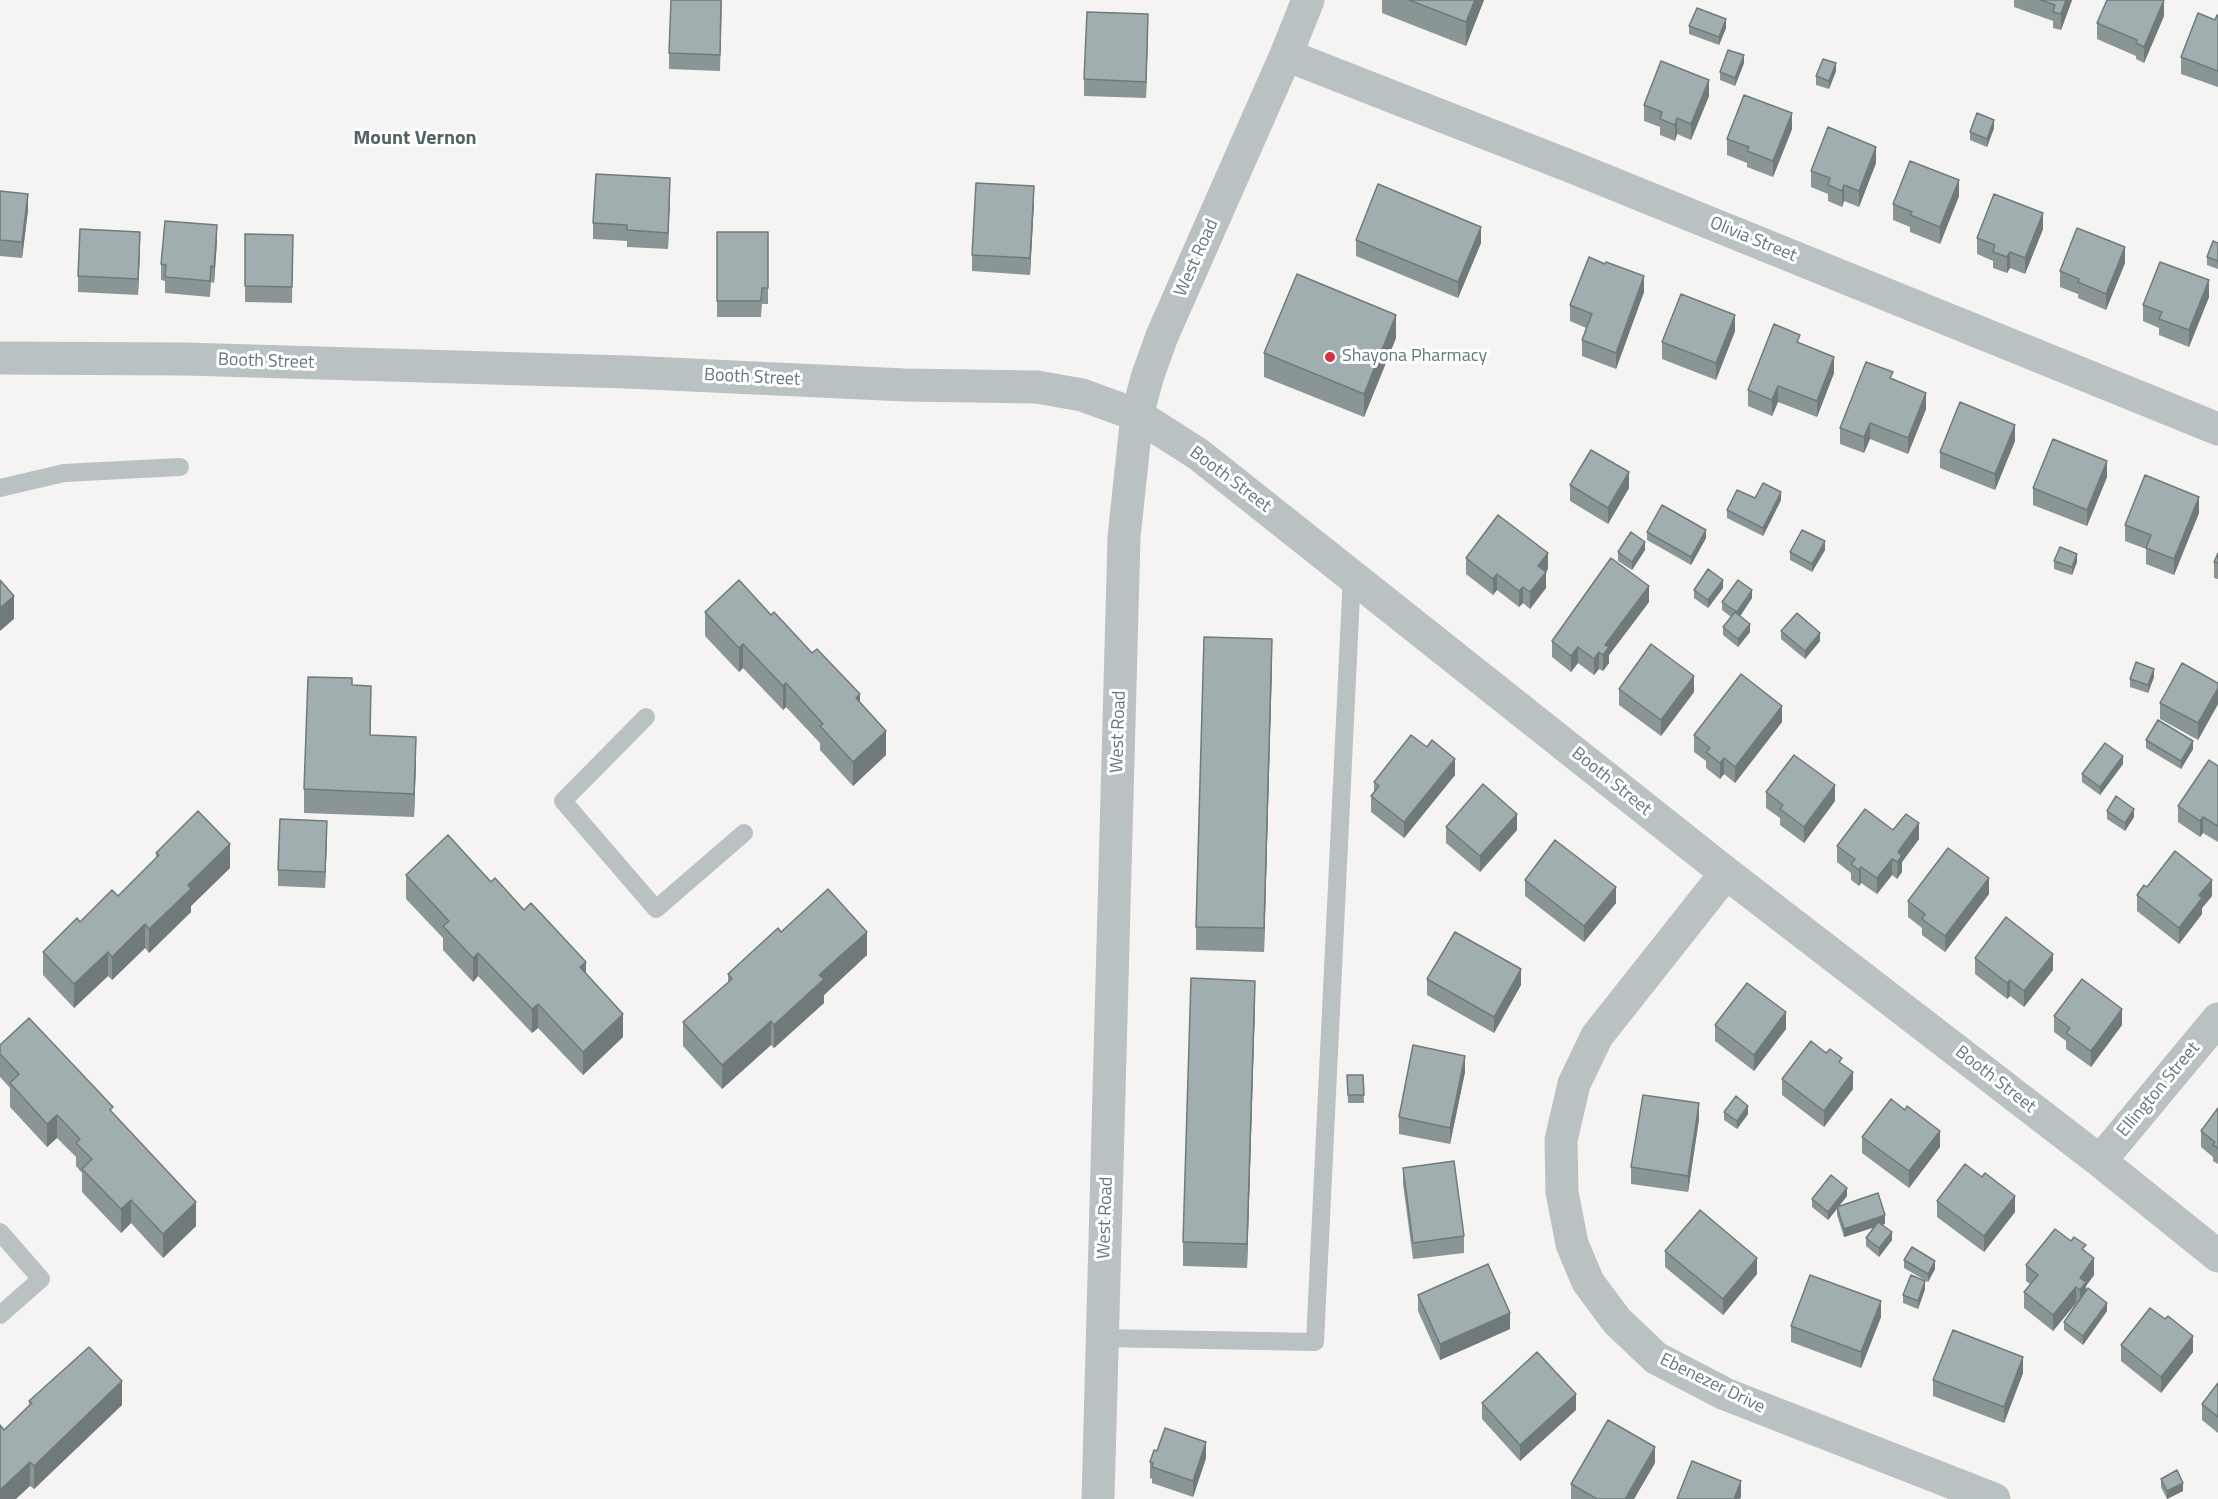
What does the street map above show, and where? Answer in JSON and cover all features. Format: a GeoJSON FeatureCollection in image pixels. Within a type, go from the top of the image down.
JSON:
{"type":"FeatureCollection","features":[{"type":"Feature","properties":{"kind":"street","name":"West Road"},"geometry":{"type":"LineString","coordinates":[[1098,1499],[1124,537],[1137,414],[1162,336],[1308,0]]}},
{"type":"Feature","properties":{"kind":"street","name":"Olivia Street"},"geometry":{"type":"LineString","coordinates":[[1286,55],[1583,171],[2218,429]]}},
{"type":"Feature","properties":{"kind":"street","name":"Booth Street"},"geometry":{"type":"LineString","coordinates":[[0,358],[209,360],[627,372],[904,385],[1037,387],[1083,395],[1137,414],[1198,453],[1726,873],[2100,1161],[2218,1256]]}},
{"type":"Feature","properties":{"kind":"street","name":"Ebenezer Drive"},"geometry":{"type":"LineString","coordinates":[[1726,873],[1597,1036],[1574,1084],[1562,1140],[1562,1192],[1572,1244],[1588,1282],[1617,1321],[1656,1358],[1725,1394],[1994,1499]]}},
{"type":"Feature","properties":{"kind":"street","name":"Ellington Street"},"geometry":{"type":"LineString","coordinates":[[2100,1161],[2218,1019]]}},
{"type":"Feature","properties":{"kind":"lane"},"geometry":{"type":"LineString","coordinates":[[0,488],[64,473],[180,467]]}},
{"type":"Feature","properties":{"kind":"lane"},"geometry":{"type":"LineString","coordinates":[[1102,1338],[1315,1342],[1352,575]]}},
{"type":"Feature","properties":{"kind":"lane"},"geometry":{"type":"LineString","coordinates":[[645,717],[563,801],[656,909],[744,833]]}},
{"type":"Feature","properties":{"kind":"lane"},"geometry":{"type":"LineString","coordinates":[[0,1232],[41,1279],[0,1315]]}},
{"type":"Feature","properties":{"kind":"building"},"geometry":{"type":"Polygon","coordinates":[[[671,0],[721,0],[720,55],[669,53],[671,0]]]}},
{"type":"Feature","properties":{"kind":"building"},"geometry":{"type":"Polygon","coordinates":[[[1409,0],[1475,0],[1466,22],[1409,0]]]}},
{"type":"Feature","properties":{"kind":"building"},"geometry":{"type":"Polygon","coordinates":[[[2040,0],[2066,0],[2061,14],[2053,12],[2055,5],[2040,0]]]}},
{"type":"Feature","properties":{"kind":"building"},"geometry":{"type":"Polygon","coordinates":[[[2107,0],[2164,0],[2144,47],[2136,43],[2137,40],[2097,23],[2107,0]]]}},
{"type":"Feature","properties":{"kind":"building"},"geometry":{"type":"Polygon","coordinates":[[[1697,8],[1726,19],[1719,37],[1689,26],[1697,8]]]}},
{"type":"Feature","properties":{"kind":"building"},"geometry":{"type":"Polygon","coordinates":[[[1087,12],[1148,14],[1146,82],[1084,79],[1087,12]]]}},
{"type":"Feature","properties":{"kind":"building"},"geometry":{"type":"Polygon","coordinates":[[[2198,13],[2215,20],[2218,16],[2218,71],[2181,57],[2198,13]]]}},
{"type":"Feature","properties":{"kind":"building"},"geometry":{"type":"Polygon","coordinates":[[[1728,50],[1744,55],[1735,78],[1720,72],[1728,50]]]}},
{"type":"Feature","properties":{"kind":"building"},"geometry":{"type":"Polygon","coordinates":[[[1823,59],[1836,63],[1829,81],[1816,76],[1823,59]]]}},
{"type":"Feature","properties":{"kind":"building"},"geometry":{"type":"Polygon","coordinates":[[[1661,61],[1709,80],[1691,124],[1677,118],[1675,125],[1660,119],[1662,112],[1644,105],[1661,61]]]}},
{"type":"Feature","properties":{"kind":"building"},"geometry":{"type":"Polygon","coordinates":[[[1744,95],[1792,113],[1773,161],[1747,151],[1749,147],[1727,139],[1744,95]]]}},
{"type":"Feature","properties":{"kind":"building"},"geometry":{"type":"Polygon","coordinates":[[[1977,113],[1994,120],[1987,139],[1970,132],[1977,113]]]}},
{"type":"Feature","properties":{"kind":"building"},"geometry":{"type":"Polygon","coordinates":[[[1828,127],[1876,147],[1859,191],[1844,185],[1842,191],[1828,185],[1830,178],[1811,171],[1828,127]]]}},
{"type":"Feature","properties":{"kind":"building"},"geometry":{"type":"Polygon","coordinates":[[[1910,161],[1959,180],[1940,227],[1910,215],[1912,212],[1893,204],[1910,161]]]}},
{"type":"Feature","properties":{"kind":"building"},"geometry":{"type":"Polygon","coordinates":[[[596,174],[670,178],[668,233],[627,230],[627,225],[593,223],[596,174]]]}},
{"type":"Feature","properties":{"kind":"building"},"geometry":{"type":"Polygon","coordinates":[[[976,183],[1034,186],[1030,258],[972,255],[976,183]]]}},
{"type":"Feature","properties":{"kind":"building"},"geometry":{"type":"Polygon","coordinates":[[[1378,184],[1481,227],[1458,282],[1356,240],[1378,184]]]}},
{"type":"Feature","properties":{"kind":"building"},"geometry":{"type":"Polygon","coordinates":[[[0,191],[28,194],[22,242],[0,240],[0,191]]]}},
{"type":"Feature","properties":{"kind":"building"},"geometry":{"type":"Polygon","coordinates":[[[1994,194],[2043,213],[2025,258],[2010,252],[2007,257],[1993,252],[1995,245],[1977,238],[1994,194]]]}},
{"type":"Feature","properties":{"kind":"building"},"geometry":{"type":"Polygon","coordinates":[[[165,221],[217,225],[214,267],[211,266],[210,281],[165,277],[166,265],[161,264],[165,221]]]}},
{"type":"Feature","properties":{"kind":"building"},"geometry":{"type":"Polygon","coordinates":[[[2077,228],[2125,247],[2106,294],[2060,271],[2077,228]]]}},
{"type":"Feature","properties":{"kind":"building"},"geometry":{"type":"Polygon","coordinates":[[[80,229],[140,232],[138,279],[78,276],[80,229]]]}},
{"type":"Feature","properties":{"kind":"building"},"geometry":{"type":"Polygon","coordinates":[[[717,232],[768,232],[768,288],[762,288],[761,301],[717,301],[717,232]]]}},
{"type":"Feature","properties":{"kind":"building"},"geometry":{"type":"Polygon","coordinates":[[[245,234],[293,235],[292,287],[245,286],[245,234]]]}},
{"type":"Feature","properties":{"kind":"building"},"geometry":{"type":"Polygon","coordinates":[[[2213,241],[2218,243],[2218,261],[2207,257],[2213,241]]]}},
{"type":"Feature","properties":{"kind":"building"},"geometry":{"type":"Polygon","coordinates":[[[1589,257],[1644,276],[1616,353],[1582,340],[1592,314],[1570,305],[1589,257]]]}},
{"type":"Feature","properties":{"kind":"building"},"geometry":{"type":"Polygon","coordinates":[[[2160,262],[2209,280],[2189,330],[2159,319],[2162,312],[2143,305],[2160,262]]]}},
{"type":"Feature","properties":{"kind":"building","name":"Shayona Pharmacy"},"geometry":{"type":"Polygon","coordinates":[[[1297,274],[1396,315],[1364,394],[1264,353],[1297,274]]]}},
{"type":"Feature","properties":{"kind":"building"},"geometry":{"type":"Polygon","coordinates":[[[1681,294],[1735,315],[1716,363],[1662,342],[1681,294]]]}},
{"type":"Feature","properties":{"kind":"building"},"geometry":{"type":"Polygon","coordinates":[[[1774,324],[1800,335],[1797,342],[1834,357],[1817,401],[1778,386],[1772,400],[1748,390],[1774,324]]]}},
{"type":"Feature","properties":{"kind":"building"},"geometry":{"type":"Polygon","coordinates":[[[1866,362],[1893,372],[1890,378],[1926,393],[1908,438],[1870,423],[1864,437],[1840,428],[1866,362]]]}},
{"type":"Feature","properties":{"kind":"building"},"geometry":{"type":"Polygon","coordinates":[[[1960,402],[2015,425],[1995,474],[1940,452],[1960,402]]]}},
{"type":"Feature","properties":{"kind":"building"},"geometry":{"type":"Polygon","coordinates":[[[2053,439],[2107,461],[2087,510],[2033,488],[2053,439]]]}},
{"type":"Feature","properties":{"kind":"building"},"geometry":{"type":"Polygon","coordinates":[[[1591,450],[1629,472],[1608,508],[1570,485],[1591,450]]]}},
{"type":"Feature","properties":{"kind":"building"},"geometry":{"type":"Polygon","coordinates":[[[2145,475],[2199,497],[2174,559],[2146,548],[2151,535],[2125,525],[2145,475]]]}},
{"type":"Feature","properties":{"kind":"building"},"geometry":{"type":"Polygon","coordinates":[[[1763,483],[1781,492],[1763,528],[1727,510],[1737,490],[1755,498],[1763,483]]]}},
{"type":"Feature","properties":{"kind":"building"},"geometry":{"type":"Polygon","coordinates":[[[1662,505],[1706,530],[1691,557],[1647,532],[1662,505]]]}},
{"type":"Feature","properties":{"kind":"building"},"geometry":{"type":"Polygon","coordinates":[[[1498,515],[1548,553],[1538,566],[1546,572],[1530,592],[1523,587],[1519,591],[1497,574],[1493,579],[1466,558],[1498,515]]]}},
{"type":"Feature","properties":{"kind":"building"},"geometry":{"type":"Polygon","coordinates":[[[1802,530],[1825,541],[1812,564],[1790,552],[1802,530]]]}},
{"type":"Feature","properties":{"kind":"building"},"geometry":{"type":"Polygon","coordinates":[[[1631,532],[1645,542],[1632,562],[1618,552],[1631,532]]]}},
{"type":"Feature","properties":{"kind":"building"},"geometry":{"type":"Polygon","coordinates":[[[2060,547],[2077,554],[2072,567],[2054,561],[2060,547]]]}},
{"type":"Feature","properties":{"kind":"building"},"geometry":{"type":"Polygon","coordinates":[[[1611,558],[1649,586],[1605,645],[1609,647],[1603,655],[1599,652],[1594,659],[1578,647],[1571,656],[1552,641],[1611,558]]]}},
{"type":"Feature","properties":{"kind":"building"},"geometry":{"type":"Polygon","coordinates":[[[1708,569],[1723,580],[1708,600],[1694,590],[1708,569]]]}},
{"type":"Feature","properties":{"kind":"building"},"geometry":{"type":"Polygon","coordinates":[[[0,580],[14,596],[0,608],[0,580]]]}},
{"type":"Feature","properties":{"kind":"building"},"geometry":{"type":"Polygon","coordinates":[[[739,580],[771,615],[774,612],[812,653],[817,649],[860,694],[856,698],[886,731],[853,762],[820,726],[823,724],[786,683],[783,686],[743,644],[739,648],[705,612],[739,580]]]}},
{"type":"Feature","properties":{"kind":"building"},"geometry":{"type":"Polygon","coordinates":[[[1738,580],[1752,590],[1737,612],[1722,602],[1738,580]]]}},
{"type":"Feature","properties":{"kind":"building"},"geometry":{"type":"Polygon","coordinates":[[[1735,612],[1750,624],[1738,639],[1723,627],[1735,612]]]}},
{"type":"Feature","properties":{"kind":"building"},"geometry":{"type":"Polygon","coordinates":[[[1797,613],[1820,633],[1805,651],[1781,631],[1797,613]]]}},
{"type":"Feature","properties":{"kind":"building"},"geometry":{"type":"Polygon","coordinates":[[[1204,637],[1272,639],[1264,928],[1196,927],[1204,637]]]}},
{"type":"Feature","properties":{"kind":"building"},"geometry":{"type":"Polygon","coordinates":[[[1651,644],[1694,676],[1661,720],[1619,689],[1651,644]]]}},
{"type":"Feature","properties":{"kind":"building"},"geometry":{"type":"Polygon","coordinates":[[[2136,662],[2154,669],[2148,685],[2130,679],[2136,662]]]}},
{"type":"Feature","properties":{"kind":"building"},"geometry":{"type":"Polygon","coordinates":[[[2182,663],[2218,683],[2218,688],[2198,723],[2160,703],[2182,663]]]}},
{"type":"Feature","properties":{"kind":"building"},"geometry":{"type":"Polygon","coordinates":[[[1741,674],[1782,706],[1735,767],[1724,758],[1720,763],[1706,752],[1710,748],[1694,735],[1741,674]]]}},
{"type":"Feature","properties":{"kind":"building"},"geometry":{"type":"Polygon","coordinates":[[[308,677],[352,678],[352,685],[371,686],[370,735],[416,737],[414,794],[304,789],[308,677]]]}},
{"type":"Feature","properties":{"kind":"building"},"geometry":{"type":"Polygon","coordinates":[[[2158,720],[2193,741],[2181,761],[2146,740],[2158,720]]]}},
{"type":"Feature","properties":{"kind":"building"},"geometry":{"type":"Polygon","coordinates":[[[1411,735],[1427,747],[1432,740],[1455,759],[1404,822],[1371,796],[1379,786],[1374,782],[1411,735]]]}},
{"type":"Feature","properties":{"kind":"building"},"geometry":{"type":"Polygon","coordinates":[[[2105,743],[2123,756],[2100,787],[2082,774],[2105,743]]]}},
{"type":"Feature","properties":{"kind":"building"},"geometry":{"type":"Polygon","coordinates":[[[1794,755],[1835,785],[1804,827],[1780,809],[1783,805],[1766,792],[1794,755]]]}},
{"type":"Feature","properties":{"kind":"building"},"geometry":{"type":"Polygon","coordinates":[[[2209,760],[2218,766],[2218,826],[2203,817],[2200,821],[2178,806],[2209,760]]]}},
{"type":"Feature","properties":{"kind":"building"},"geometry":{"type":"Polygon","coordinates":[[[1483,784],[1517,814],[1480,856],[1446,827],[1483,784]]]}},
{"type":"Feature","properties":{"kind":"building"},"geometry":{"type":"Polygon","coordinates":[[[2116,796],[2134,809],[2125,823],[2107,811],[2116,796]]]}},
{"type":"Feature","properties":{"kind":"building"},"geometry":{"type":"Polygon","coordinates":[[[1865,809],[1893,830],[1906,814],[1919,823],[1898,852],[1902,856],[1897,862],[1892,859],[1877,878],[1861,867],[1859,870],[1851,864],[1855,859],[1837,846],[1865,809]]]}},
{"type":"Feature","properties":{"kind":"building"},"geometry":{"type":"Polygon","coordinates":[[[198,811],[230,844],[188,885],[191,889],[149,929],[145,924],[112,957],[108,952],[74,984],[43,952],[77,918],[80,922],[112,890],[118,896],[198,811]]]}},
{"type":"Feature","properties":{"kind":"building"},"geometry":{"type":"Polygon","coordinates":[[[280,819],[327,821],[325,872],[278,870],[280,819]]]}},
{"type":"Feature","properties":{"kind":"building"},"geometry":{"type":"Polygon","coordinates":[[[448,835],[491,882],[495,878],[524,910],[531,903],[586,962],[580,967],[623,1014],[583,1052],[538,1004],[532,1009],[478,953],[473,958],[443,926],[449,921],[406,875],[448,835]]]}},
{"type":"Feature","properties":{"kind":"building"},"geometry":{"type":"Polygon","coordinates":[[[1555,840],[1616,887],[1584,926],[1525,880],[1555,840]]]}},
{"type":"Feature","properties":{"kind":"building"},"geometry":{"type":"Polygon","coordinates":[[[1948,848],[1989,878],[1945,936],[1922,919],[1925,914],[1908,901],[1948,848]]]}},
{"type":"Feature","properties":{"kind":"building"},"geometry":{"type":"Polygon","coordinates":[[[2175,851],[2212,880],[2199,895],[2202,898],[2179,928],[2137,895],[2144,885],[2147,887],[2175,851]]]}},
{"type":"Feature","properties":{"kind":"building"},"geometry":{"type":"Polygon","coordinates":[[[828,889],[867,932],[819,975],[824,979],[774,1025],[771,1021],[722,1065],[683,1022],[732,979],[728,974],[778,928],[781,932],[828,889]]]}},
{"type":"Feature","properties":{"kind":"building"},"geometry":{"type":"Polygon","coordinates":[[[2006,917],[2053,954],[2024,991],[2010,980],[2007,983],[1975,958],[2006,917]]]}},
{"type":"Feature","properties":{"kind":"building"},"geometry":{"type":"Polygon","coordinates":[[[1455,932],[1521,969],[1494,1017],[1427,979],[1455,932]]]}},
{"type":"Feature","properties":{"kind":"building"},"geometry":{"type":"Polygon","coordinates":[[[1191,978],[1255,981],[1247,1244],[1183,1242],[1191,978]]]}},
{"type":"Feature","properties":{"kind":"building"},"geometry":{"type":"Polygon","coordinates":[[[2082,979],[2122,1009],[2091,1051],[2066,1033],[2070,1028],[2054,1016],[2082,979]]]}},
{"type":"Feature","properties":{"kind":"building"},"geometry":{"type":"Polygon","coordinates":[[[1747,983],[1786,1012],[1754,1055],[1715,1025],[1747,983]]]}},
{"type":"Feature","properties":{"kind":"building"},"geometry":{"type":"Polygon","coordinates":[[[29,1018],[113,1107],[110,1110],[196,1202],[163,1234],[131,1200],[121,1209],[82,1169],[92,1159],[76,1143],[80,1139],[57,1115],[47,1124],[10,1083],[19,1074],[0,1054],[0,1045],[29,1018]]]}},
{"type":"Feature","properties":{"kind":"building"},"geometry":{"type":"Polygon","coordinates":[[[1811,1041],[1826,1053],[1830,1049],[1842,1058],[1839,1062],[1853,1072],[1824,1111],[1782,1079],[1811,1041]]]}},
{"type":"Feature","properties":{"kind":"building"},"geometry":{"type":"Polygon","coordinates":[[[1413,1045],[1465,1056],[1450,1128],[1399,1117],[1413,1045]]]}},
{"type":"Feature","properties":{"kind":"building"},"geometry":{"type":"Polygon","coordinates":[[[1347,1075],[1363,1075],[1364,1095],[1348,1095],[1347,1075]]]}},
{"type":"Feature","properties":{"kind":"building"},"geometry":{"type":"Polygon","coordinates":[[[1643,1095],[1699,1103],[1688,1176],[1631,1167],[1643,1095]]]}},
{"type":"Feature","properties":{"kind":"building"},"geometry":{"type":"Polygon","coordinates":[[[1736,1096],[1748,1106],[1737,1121],[1724,1112],[1736,1096]]]}},
{"type":"Feature","properties":{"kind":"building"},"geometry":{"type":"Polygon","coordinates":[[[1891,1099],[1905,1110],[1907,1106],[1940,1131],[1909,1171],[1862,1137],[1891,1099]]]}},
{"type":"Feature","properties":{"kind":"building"},"geometry":{"type":"Polygon","coordinates":[[[2218,1108],[2218,1148],[2213,1145],[2215,1142],[2201,1131],[2218,1108]]]}},
{"type":"Feature","properties":{"kind":"building"},"geometry":{"type":"Polygon","coordinates":[[[1454,1161],[1464,1236],[1413,1243],[1403,1168],[1454,1161]]]}},
{"type":"Feature","properties":{"kind":"building"},"geometry":{"type":"Polygon","coordinates":[[[1965,1164],[1982,1177],[1985,1173],[2015,1196],[1984,1236],[1937,1201],[1965,1164]]]}},
{"type":"Feature","properties":{"kind":"building"},"geometry":{"type":"Polygon","coordinates":[[[1831,1175],[1847,1188],[1828,1212],[1812,1199],[1831,1175]]]}},
{"type":"Feature","properties":{"kind":"building"},"geometry":{"type":"Polygon","coordinates":[[[1878,1193],[1885,1215],[1844,1229],[1837,1207],[1878,1193]]]}},
{"type":"Feature","properties":{"kind":"building"},"geometry":{"type":"Polygon","coordinates":[[[1700,1210],[1757,1258],[1723,1299],[1665,1251],[1700,1210]]]}},
{"type":"Feature","properties":{"kind":"building"},"geometry":{"type":"Polygon","coordinates":[[[1878,1222],[1892,1232],[1879,1248],[1866,1238],[1878,1222]]]}},
{"type":"Feature","properties":{"kind":"building"},"geometry":{"type":"Polygon","coordinates":[[[2055,1229],[2071,1241],[2074,1237],[2086,1245],[2082,1249],[2094,1258],[2080,1278],[2086,1282],[2080,1290],[2076,1287],[2053,1315],[2024,1292],[2038,1275],[2026,1265],[2055,1229]]]}},
{"type":"Feature","properties":{"kind":"building"},"geometry":{"type":"Polygon","coordinates":[[[1912,1247],[1935,1261],[1928,1274],[1904,1260],[1912,1247]]]}},
{"type":"Feature","properties":{"kind":"building"},"geometry":{"type":"Polygon","coordinates":[[[1488,1264],[1510,1313],[1440,1344],[1418,1295],[1488,1264]]]}},
{"type":"Feature","properties":{"kind":"building"},"geometry":{"type":"Polygon","coordinates":[[[1810,1275],[1881,1301],[1861,1352],[1791,1326],[1810,1275]]]}},
{"type":"Feature","properties":{"kind":"building"},"geometry":{"type":"Polygon","coordinates":[[[1911,1275],[1925,1281],[1918,1301],[1903,1295],[1911,1275]]]}},
{"type":"Feature","properties":{"kind":"building"},"geometry":{"type":"Polygon","coordinates":[[[2088,1288],[2107,1303],[2083,1336],[2064,1322],[2088,1288]]]}},
{"type":"Feature","properties":{"kind":"building"},"geometry":{"type":"Polygon","coordinates":[[[2150,1308],[2165,1319],[2168,1316],[2193,1336],[2161,1377],[2121,1345],[2150,1308]]]}},
{"type":"Feature","properties":{"kind":"building"},"geometry":{"type":"Polygon","coordinates":[[[1953,1330],[2023,1357],[2004,1407],[1933,1380],[1953,1330]]]}},
{"type":"Feature","properties":{"kind":"building"},"geometry":{"type":"Polygon","coordinates":[[[89,1347],[122,1381],[34,1466],[30,1462],[0,1490],[0,1425],[4,1430],[32,1403],[29,1401],[89,1347]]]}},
{"type":"Feature","properties":{"kind":"building"},"geometry":{"type":"Polygon","coordinates":[[[1537,1352],[1576,1394],[1520,1445],[1482,1403],[1537,1352]]]}},
{"type":"Feature","properties":{"kind":"building"},"geometry":{"type":"Polygon","coordinates":[[[2218,1383],[2218,1417],[2202,1404],[2218,1383]]]}},
{"type":"Feature","properties":{"kind":"building"},"geometry":{"type":"Polygon","coordinates":[[[1608,1420],[1655,1447],[1625,1499],[1597,1499],[1571,1484],[1608,1420]]]}},
{"type":"Feature","properties":{"kind":"building"},"geometry":{"type":"Polygon","coordinates":[[[1165,1428],[1206,1442],[1193,1481],[1152,1467],[1153,1463],[1150,1462],[1154,1450],[1157,1451],[1165,1428]]]}},
{"type":"Feature","properties":{"kind":"building"},"geometry":{"type":"Polygon","coordinates":[[[1692,1461],[1741,1481],[1734,1499],[1677,1499],[1692,1461]]]}},
{"type":"Feature","properties":{"kind":"building"},"geometry":{"type":"Polygon","coordinates":[[[2177,1470],[2183,1483],[2167,1491],[2161,1479],[2177,1470]]]}},
{"type":"Feature","properties":{"kind":"place","name":"Shayona Pharmacy"},"geometry":{"type":"Point","coordinates":[1330,357]}},
{"type":"Feature","properties":{"kind":"district","name":"Mount Vernon"},"geometry":{"type":"Point","coordinates":[415,139]}}]}
